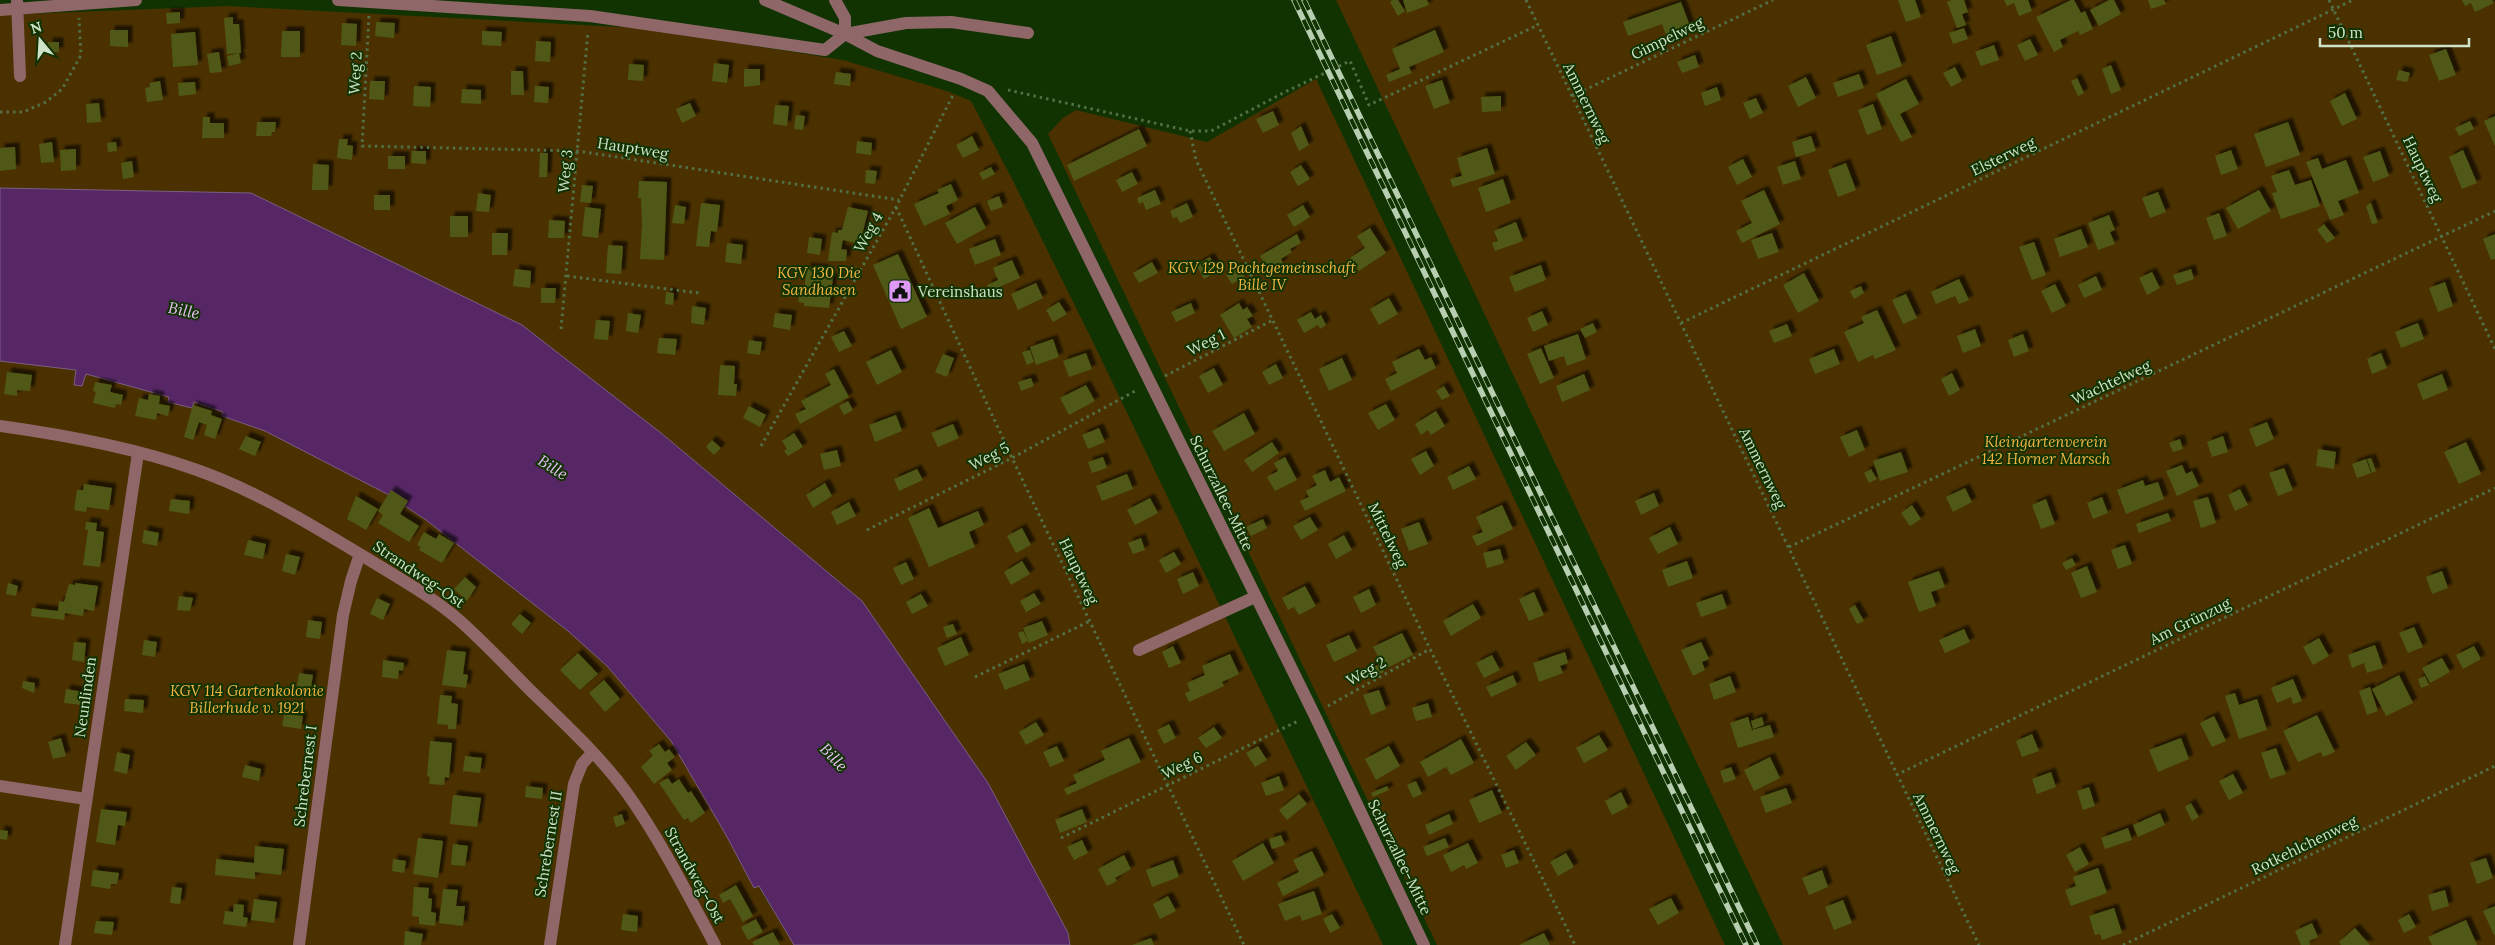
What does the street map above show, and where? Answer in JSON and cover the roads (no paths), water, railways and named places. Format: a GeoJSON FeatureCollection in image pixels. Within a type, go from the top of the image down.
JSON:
{"type":"FeatureCollection","features":[{"type":"Feature","properties":{"kind":"street"},"geometry":{"type":"LineString","coordinates":[[0,10],[17,4],[136,0]]}},
{"type":"Feature","properties":{"kind":"street"},"geometry":{"type":"LineString","coordinates":[[338,0],[590,16],[825,50],[845,34],[926,22],[951,22],[1028,33]]}},
{"type":"Feature","properties":{"kind":"street","name":"Schurzallee-Mitte"},"geometry":{"type":"LineString","coordinates":[[766,0],[845,34],[877,51],[988,90],[1032,143],[1314,714],[1424,945]]}},
{"type":"Feature","properties":{"kind":"street"},"geometry":{"type":"LineString","coordinates":[[836,0],[845,18],[845,34]]}},
{"type":"Feature","properties":{"kind":"street"},"geometry":{"type":"LineString","coordinates":[[17,4],[20,76]]}},
{"type":"Feature","properties":{"kind":"street","name":"Strandweg-Ost"},"geometry":{"type":"LineString","coordinates":[[0,426],[55,435],[138,453],[195,469],[227,482],[319,530],[426,595],[458,620],[592,752],[625,790],[671,860],[715,945]]}},
{"type":"Feature","properties":{"kind":"street","name":"Neunlinden"},"geometry":{"type":"LineString","coordinates":[[65,945],[138,453]]}},
{"type":"Feature","properties":{"kind":"street","name":"Schrebernest I"},"geometry":{"type":"LineString","coordinates":[[299,945],[343,615],[360,554]]}},
{"type":"Feature","properties":{"kind":"street"},"geometry":{"type":"LineString","coordinates":[[1139,650],[1255,597]]}},
{"type":"Feature","properties":{"kind":"street","name":"Schrebernest II"},"geometry":{"type":"LineString","coordinates":[[550,945],[574,784],[582,764],[592,752]]}},
{"type":"Feature","properties":{"kind":"street"},"geometry":{"type":"LineString","coordinates":[[0,786],[86,799]]}},
{"type":"Feature","properties":{"kind":"water","name":"Bille"},"geometry":{"type":"Polygon","coordinates":[[[0,188],[251,193],[522,325],[661,433],[862,601],[988,783],[1068,933],[1070,945],[794,945],[759,886],[754,888],[726,835],[671,741],[607,666],[568,631],[426,520],[387,494],[265,431],[222,416],[223,412],[194,402],[192,408],[168,402],[169,397],[86,374],[82,386],[74,385],[76,370],[0,361],[0,188]]]}},
{"type":"Feature","properties":{"kind":"railway"},"geometry":{"type":"LineString","coordinates":[[1294,0],[1746,945]]}},
{"type":"Feature","properties":{"kind":"railway"},"geometry":{"type":"LineString","coordinates":[[1304,0],[1757,945]]}},
{"type":"Feature","properties":{"kind":"place","name":"Vereinshaus"},"geometry":{"type":"Point","coordinates":[900,291]}},
{"type":"Feature","properties":{"kind":"park label","name":"KGV 129 Pachtgemeinschaft Bille IV"},"geometry":{"type":"Point","coordinates":[1262,276]}},
{"type":"Feature","properties":{"kind":"park label","name":"KGV 130 Die Sandhasen"},"geometry":{"type":"Point","coordinates":[819,280]}},
{"type":"Feature","properties":{"kind":"park label","name":"Kleingartenverein 142 Horner Marsch"},"geometry":{"type":"Point","coordinates":[2046,450]}},
{"type":"Feature","properties":{"kind":"park label","name":"KGV 114 Gartenkolonie Billerhude v. 1921"},"geometry":{"type":"Point","coordinates":[247,698]}}]}
